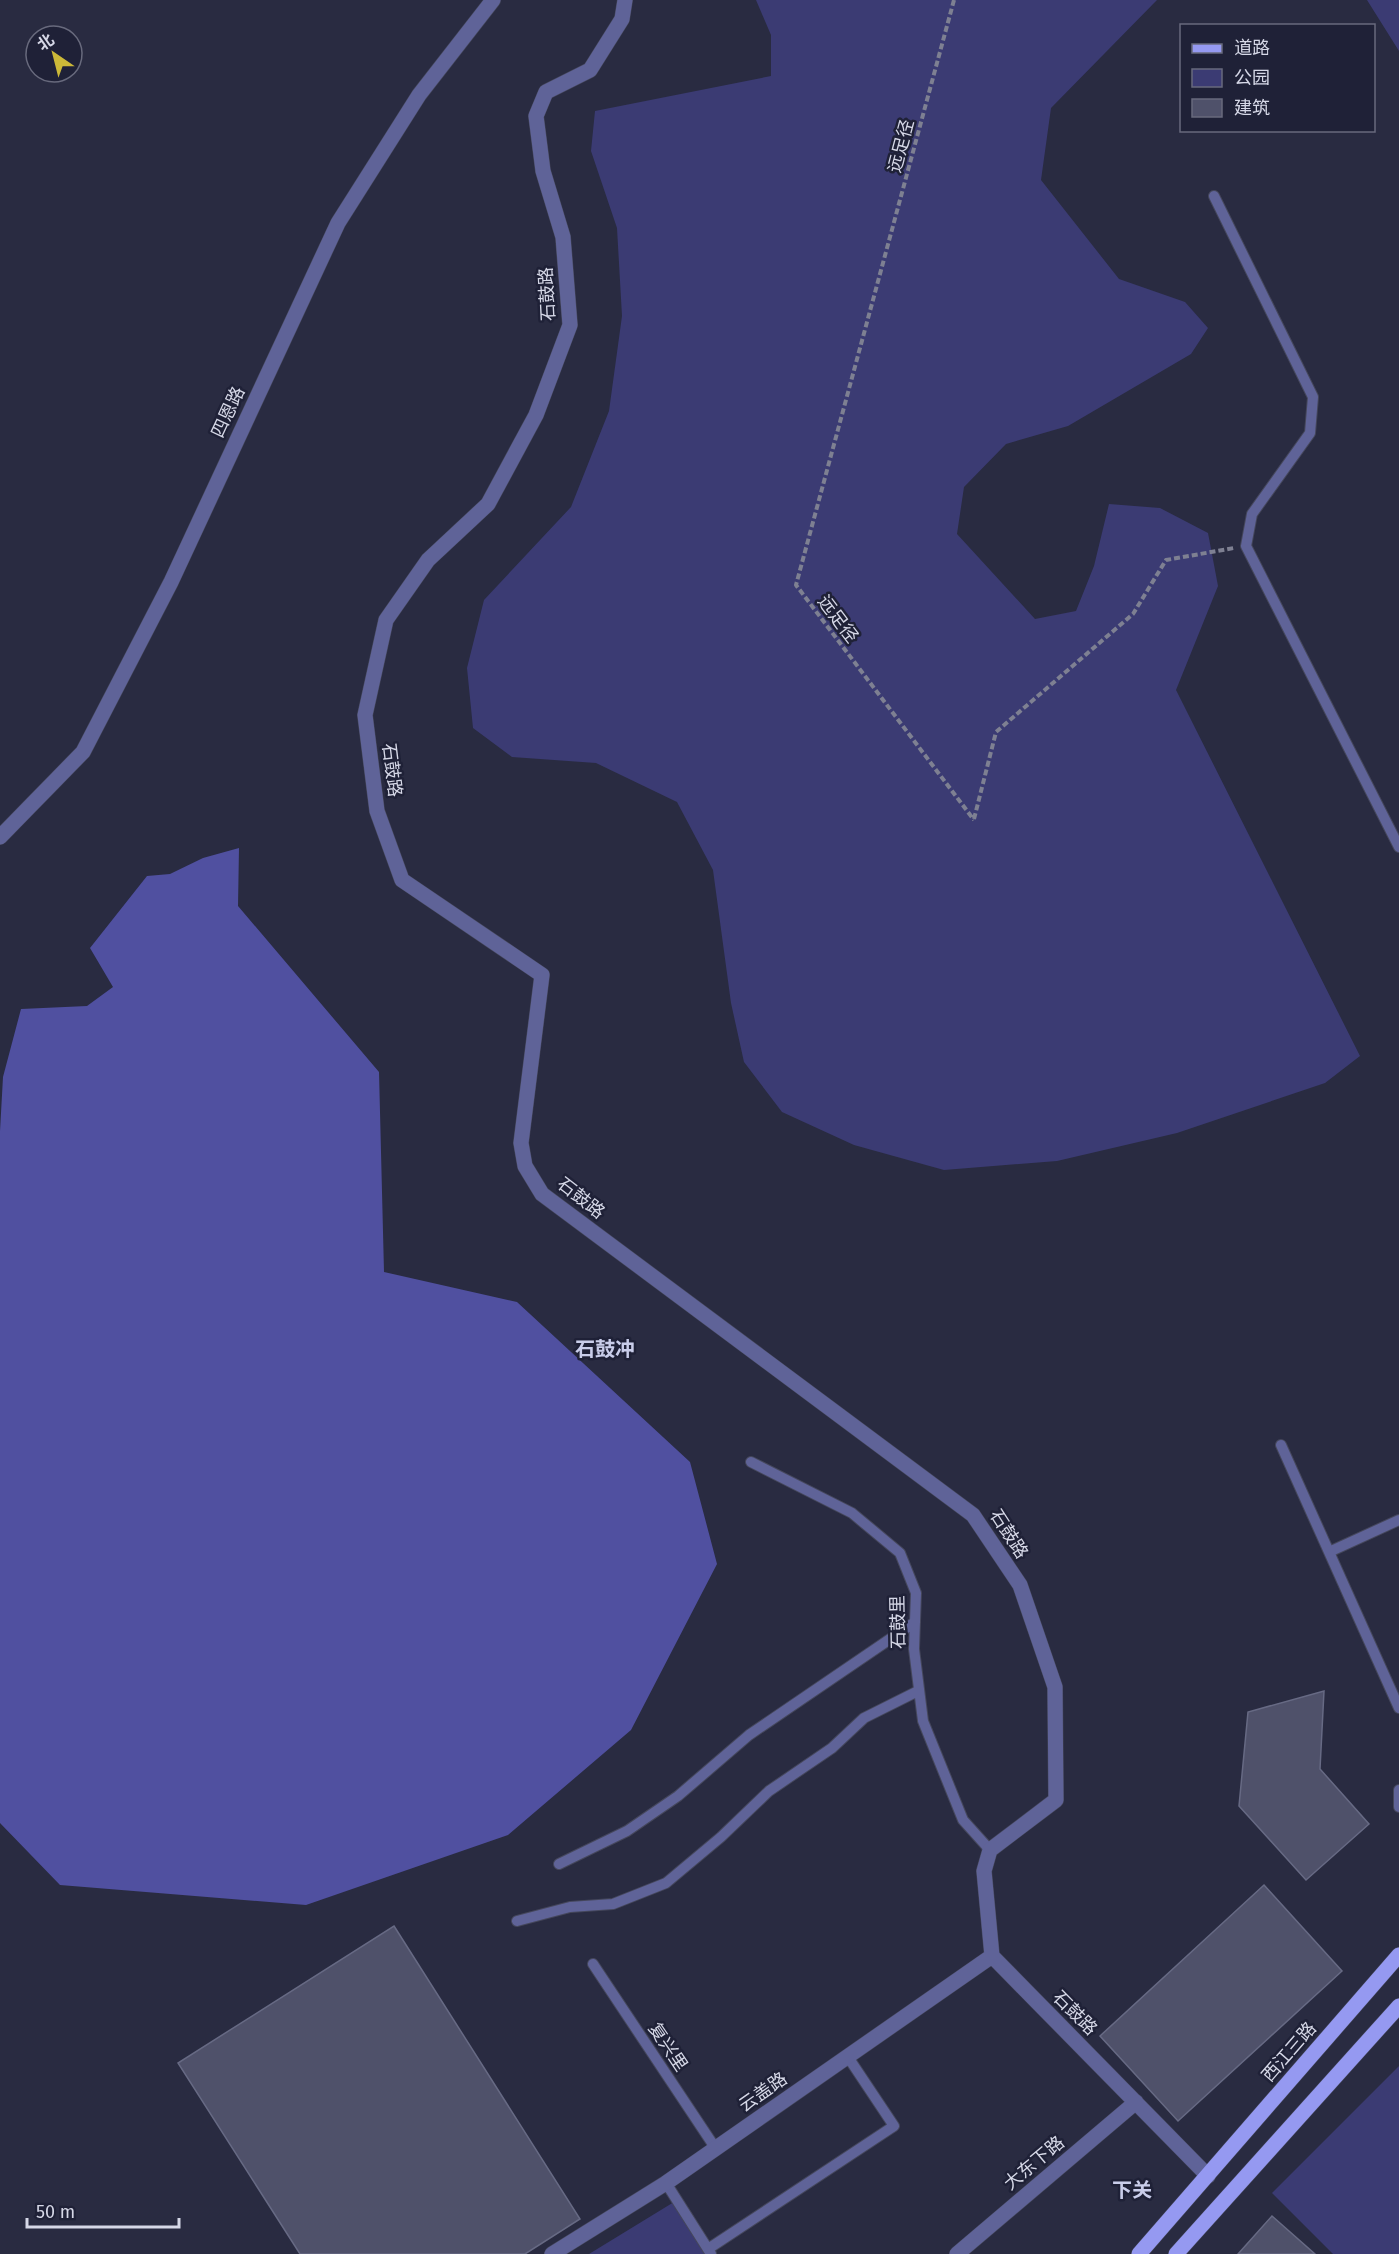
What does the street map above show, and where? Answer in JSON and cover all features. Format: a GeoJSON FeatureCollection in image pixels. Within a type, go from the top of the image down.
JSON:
{"type":"FeatureCollection","features":[{"type":"Feature","properties":{"kind":"main road","name":"西江三路"},"geometry":{"type":"LineString","coordinates":[[1139,2254],[1399,1955]]}},
{"type":"Feature","properties":{"kind":"main road"},"geometry":{"type":"LineString","coordinates":[[1176,2254],[1399,2006]]}},
{"type":"Feature","properties":{"kind":"street","name":"四恩路"},"geometry":{"type":"LineString","coordinates":[[0,837],[82,753],[171,582],[338,223],[419,95],[493,0]]}},
{"type":"Feature","properties":{"kind":"street","name":"石鼓路"},"geometry":{"type":"LineString","coordinates":[[625,0],[622,19],[590,70],[546,92],[536,116],[543,171],[563,237],[570,325],[536,415],[488,504],[428,560],[386,620],[365,715],[377,811],[402,880],[542,975],[521,1143],[525,1166],[542,1194],[973,1515],[1020,1585],[1055,1688],[1056,1800],[990,1850]]}},
{"type":"Feature","properties":{"kind":"street"},"geometry":{"type":"LineString","coordinates":[[990,1850],[984,1871],[992,1956]]}},
{"type":"Feature","properties":{"kind":"street","name":"石鼓路"},"geometry":{"type":"LineString","coordinates":[[992,1956],[1208,2176]]}},
{"type":"Feature","properties":{"kind":"street","name":"云盖路"},"geometry":{"type":"LineString","coordinates":[[552,2254],[666,2183],[992,1956]]}},
{"type":"Feature","properties":{"kind":"street","name":"大东下路"},"geometry":{"type":"LineString","coordinates":[[957,2254],[1136,2102]]}},
{"type":"Feature","properties":{"kind":"lane"},"geometry":{"type":"LineString","coordinates":[[1214,196],[1314,397],[1310,433],[1252,514],[1246,546],[1399,847]]}},
{"type":"Feature","properties":{"kind":"lane"},"geometry":{"type":"LineString","coordinates":[[1281,1445],[1399,1708]]}},
{"type":"Feature","properties":{"kind":"lane","name":"石鼓里"},"geometry":{"type":"LineString","coordinates":[[751,1462],[852,1513],[900,1553],[916,1593],[914,1649],[923,1721],[963,1821],[990,1850]]}},
{"type":"Feature","properties":{"kind":"lane"},"geometry":{"type":"LineString","coordinates":[[1329,1552],[1399,1520]]}},
{"type":"Feature","properties":{"kind":"lane"},"geometry":{"type":"LineString","coordinates":[[559,1864],[627,1831],[678,1796],[749,1735],[915,1622]]}},
{"type":"Feature","properties":{"kind":"lane"},"geometry":{"type":"LineString","coordinates":[[517,1921],[570,1906],[613,1904],[666,1883],[721,1837],[769,1791],[832,1748],[864,1718],[918,1692]]}},
{"type":"Feature","properties":{"kind":"lane"},"geometry":{"type":"LineString","coordinates":[[1399,1790],[1399,1807]]}},
{"type":"Feature","properties":{"kind":"lane","name":"复兴里"},"geometry":{"type":"LineString","coordinates":[[593,1964],[716,2149]]}},
{"type":"Feature","properties":{"kind":"lane"},"geometry":{"type":"LineString","coordinates":[[666,2183],[710,2252],[894,2126],[848,2057]]}},
{"type":"Feature","properties":{"kind":"path","name":"远足径"},"geometry":{"type":"LineString","coordinates":[[954,0],[795,585],[974,820],[996,732],[1133,614],[1166,560],[1246,546]]}},
{"type":"Feature","properties":{"kind":"green space"},"geometry":{"type":"Polygon","coordinates":[[[756,0],[1157,0],[1051,108],[1041,180],[1119,279],[1185,302],[1208,328],[1191,354],[1068,426],[1006,444],[964,487],[957,534],[1035,619],[1076,611],[1094,566],[1109,504],[1160,508],[1208,533],[1218,586],[1176,690],[1360,1056],[1325,1083],[1177,1133],[1057,1161],[944,1170],[854,1145],[782,1112],[744,1062],[731,1003],[713,870],[677,802],[596,763],[512,757],[473,728],[467,668],[484,600],[571,507],[609,411],[622,316],[617,228],[591,151],[595,111],[771,76],[771,35],[756,0]]]}},
{"type":"Feature","properties":{"kind":"green space"},"geometry":{"type":"Polygon","coordinates":[[[1367,0],[1399,0],[1399,51],[1367,0]]]}},
{"type":"Feature","properties":{"kind":"green space"},"geometry":{"type":"Polygon","coordinates":[[[1399,2066],[1399,2254],[1333,2254],[1272,2193],[1399,2066]]]}},
{"type":"Feature","properties":{"kind":"green space"},"geometry":{"type":"Polygon","coordinates":[[[674,2202],[706,2254],[589,2254],[674,2202]]]}},
{"type":"Feature","properties":{"kind":"shaded area"},"geometry":{"type":"Polygon","coordinates":[[[239,848],[238,906],[379,1072],[384,1272],[517,1302],[690,1462],[717,1564],[631,1730],[508,1835],[306,1905],[60,1885],[0,1823],[0,1131],[3,1077],[21,1009],[87,1006],[113,987],[90,948],[147,876],[170,874],[203,858],[239,848]]]}},
{"type":"Feature","properties":{"kind":"building"},"geometry":{"type":"Polygon","coordinates":[[[1324,1691],[1320,1769],[1369,1824],[1306,1880],[1239,1806],[1248,1712],[1324,1691]]]}},
{"type":"Feature","properties":{"kind":"building"},"geometry":{"type":"Polygon","coordinates":[[[1264,1885],[1342,1971],[1178,2121],[1100,2036],[1264,1885]]]}},
{"type":"Feature","properties":{"kind":"building"},"geometry":{"type":"Polygon","coordinates":[[[394,1926],[580,2219],[525,2254],[300,2254],[178,2063],[394,1926]]]}},
{"type":"Feature","properties":{"kind":"building"},"geometry":{"type":"Polygon","coordinates":[[[1272,2216],[1315,2254],[1238,2254],[1272,2216]]]}},
{"type":"Feature","properties":{"kind":"district","name":"石鼓冲"},"geometry":{"type":"Point","coordinates":[605,1349]}},
{"type":"Feature","properties":{"kind":"district","name":"下关"},"geometry":{"type":"Point","coordinates":[1132,2190]}}]}
